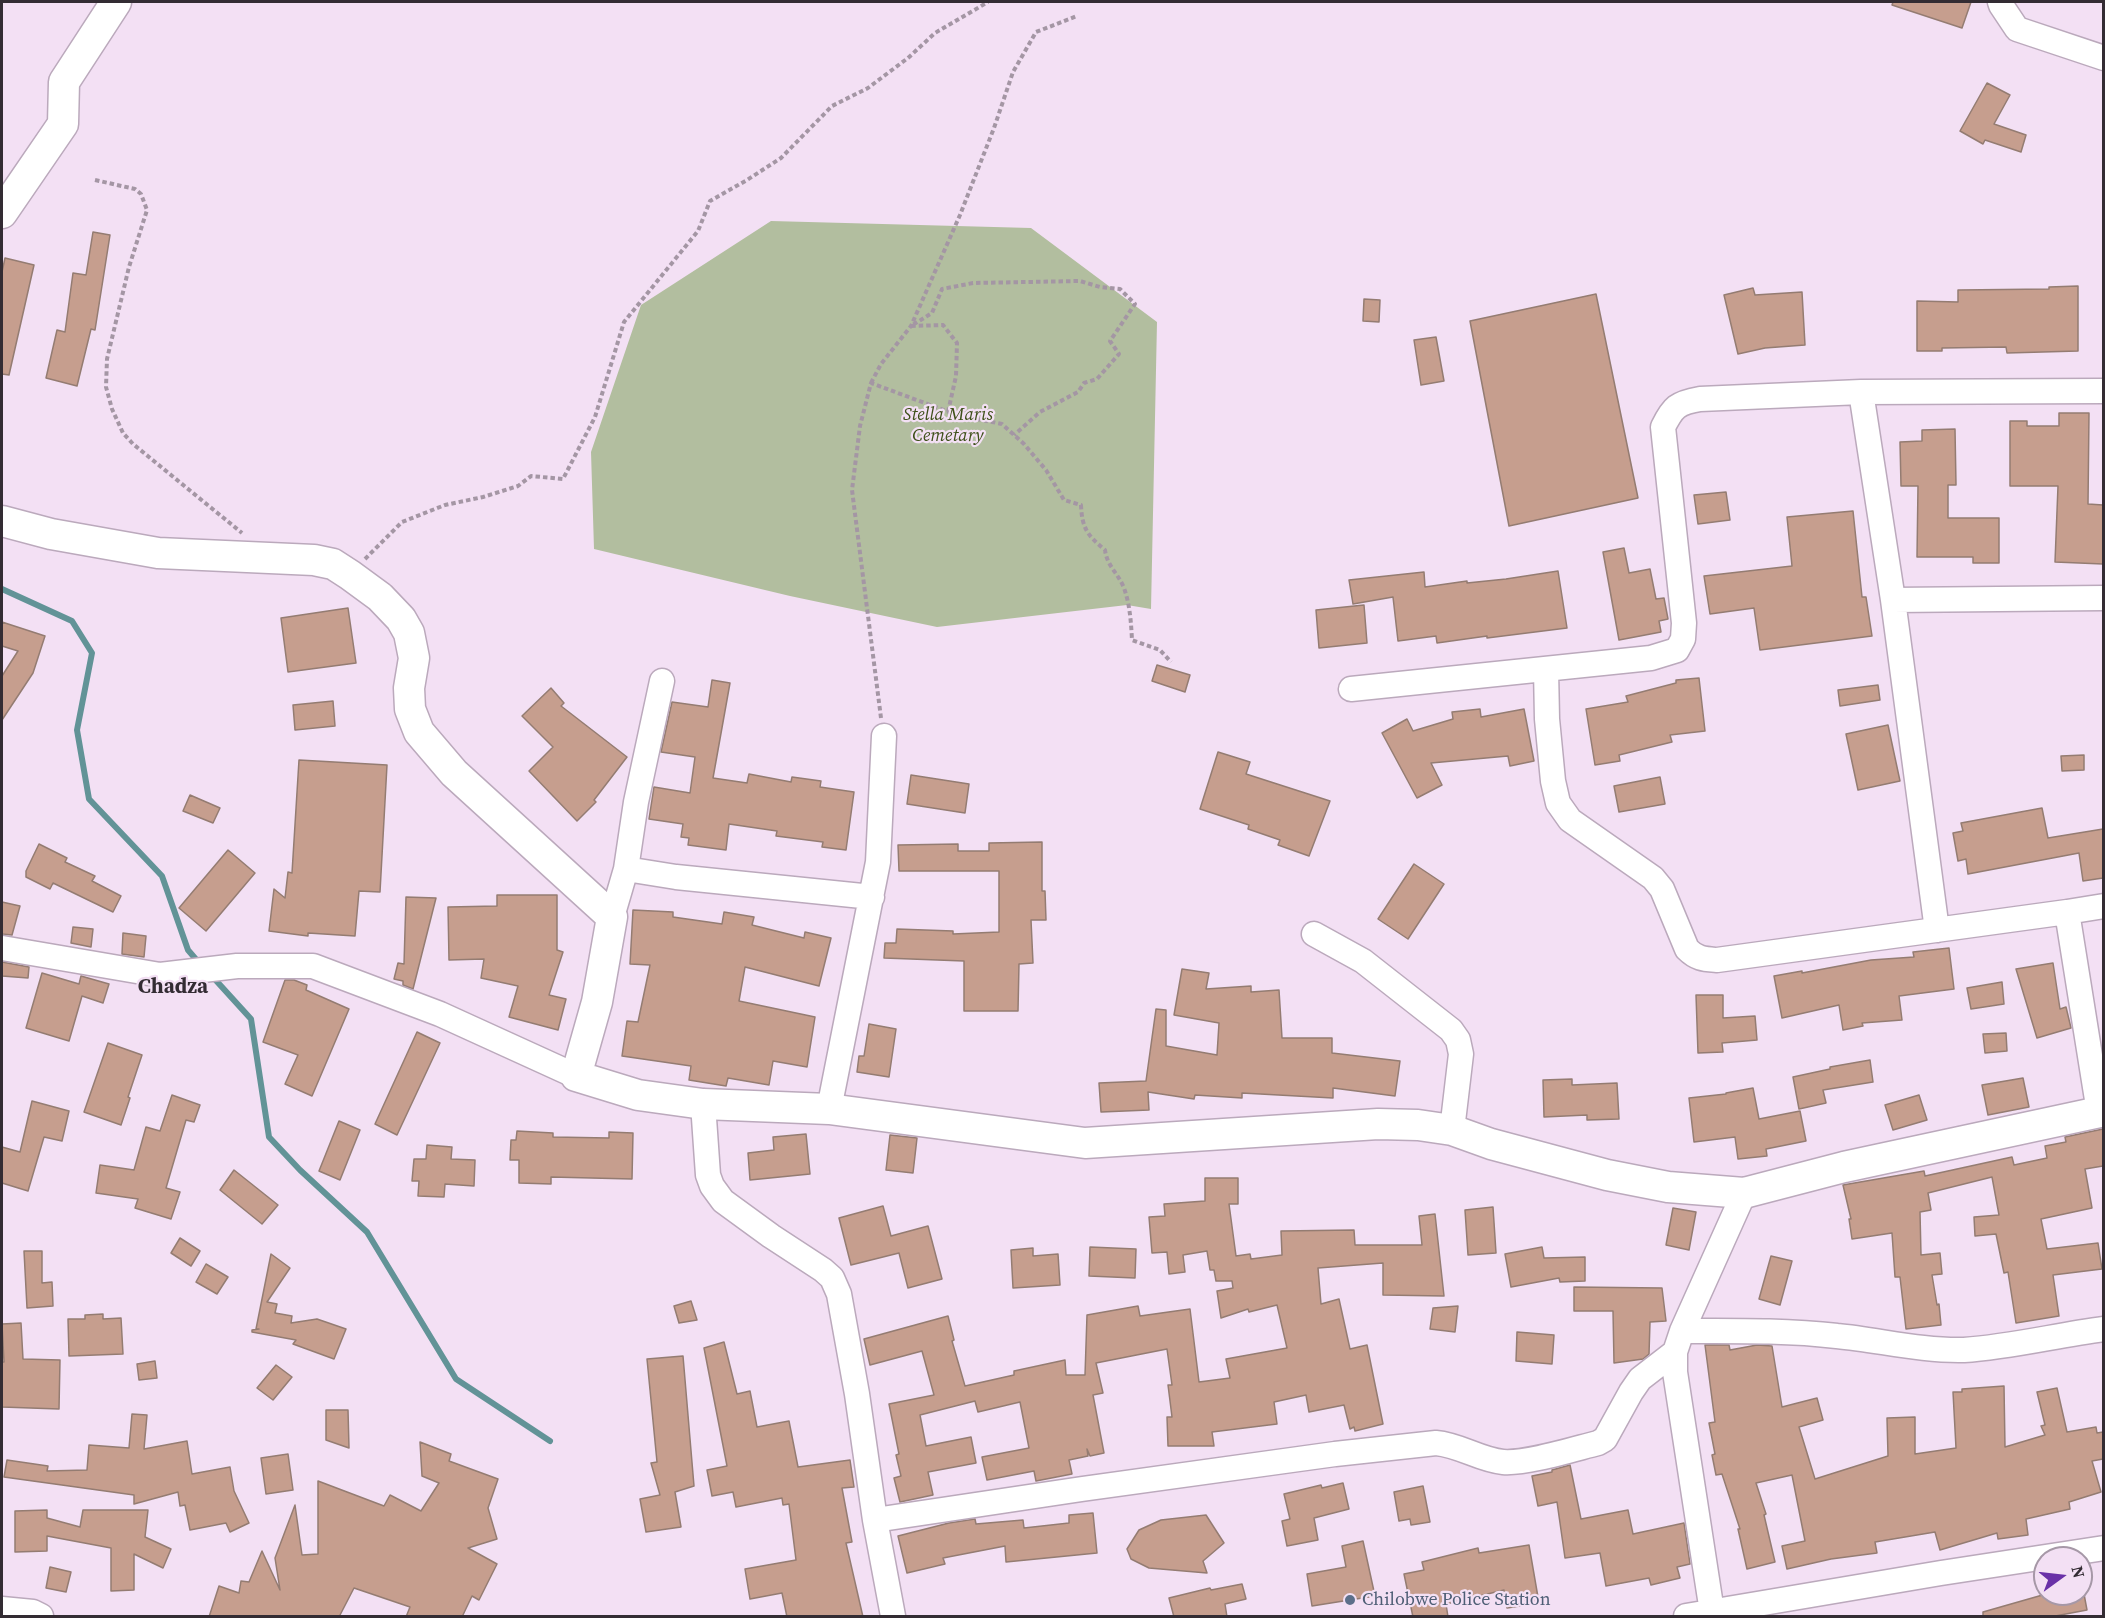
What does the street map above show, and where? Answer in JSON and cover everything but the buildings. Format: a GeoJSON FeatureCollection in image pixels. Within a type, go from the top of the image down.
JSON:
{"type":"FeatureCollection","features":[{"type":"Feature","properties":{"kind":"street"},"geometry":{"type":"LineString","coordinates":[[2,213],[63,124],[64,82],[116,2]]}},
{"type":"Feature","properties":{"kind":"street"},"geometry":{"type":"LineString","coordinates":[[2000,2],[2017,29],[2103,58]]}},
{"type":"Feature","properties":{"kind":"street"},"geometry":{"type":"LineString","coordinates":[[1351,689],[1659,656],[1677,650],[1683,639],[1684,623],[1663,427],[1672,410],[1683,402],[1700,399],[1861,392],[2103,391]]}},
{"type":"Feature","properties":{"kind":"street"},"geometry":{"type":"LineString","coordinates":[[1861,392],[1893,600],[1937,930]]}},
{"type":"Feature","properties":{"kind":"street"},"geometry":{"type":"LineString","coordinates":[[2,521],[51,534],[158,553],[314,560],[333,564],[350,575],[380,597],[401,619],[409,633],[414,658],[409,688],[410,709],[419,732],[454,773],[612,917]]}},
{"type":"Feature","properties":{"kind":"street"},"geometry":{"type":"LineString","coordinates":[[1893,600],[2103,598]]}},
{"type":"Feature","properties":{"kind":"street"},"geometry":{"type":"LineString","coordinates":[[1546,669],[1552,781],[1558,803],[1570,820],[1653,878],[1662,889],[1687,949],[1694,956],[1717,960],[2103,906]]}},
{"type":"Feature","properties":{"kind":"street"},"geometry":{"type":"LineString","coordinates":[[576,1076],[597,1002],[612,917],[626,869],[636,802],[662,681]]}},
{"type":"Feature","properties":{"kind":"street"},"geometry":{"type":"LineString","coordinates":[[829,1109],[878,862],[884,736]]}},
{"type":"Feature","properties":{"kind":"street"},"geometry":{"type":"LineString","coordinates":[[626,869],[676,877],[872,897]]}},
{"type":"Feature","properties":{"kind":"street"},"geometry":{"type":"LineString","coordinates":[[2,948],[151,974],[302,965],[323,969],[441,1014],[576,1076],[638,1095],[703,1104],[829,1109],[1085,1143],[1386,1123],[1418,1125],[1452,1130],[1491,1144],[1607,1175],[1668,1187],[1744,1193],[1844,1167],[2101,1112],[2067,912]]}},
{"type":"Feature","properties":{"kind":"street"},"geometry":{"type":"LineString","coordinates":[[1314,934],[1363,961],[1451,1030],[1458,1040],[1461,1054],[1452,1130]]}},
{"type":"Feature","properties":{"kind":"street"},"geometry":{"type":"LineString","coordinates":[[703,1104],[708,1175],[712,1186],[723,1201],[823,1270],[832,1278],[839,1294],[893,1617]]}},
{"type":"Feature","properties":{"kind":"street"},"geometry":{"type":"LineString","coordinates":[[1712,1612],[1675,1372],[1678,1342],[1744,1193]]}},
{"type":"Feature","properties":{"kind":"street"},"geometry":{"type":"LineString","coordinates":[[875,1520],[1082,1488],[1335,1454],[1436,1443],[1448,1444],[1504,1462],[1543,1456],[1598,1443],[1605,1439],[1636,1384],[1678,1342],[1744,1331],[1835,1335],[1907,1346],[1962,1350],[2016,1345],[2103,1329]]}},
{"type":"Feature","properties":{"kind":"street"},"geometry":{"type":"LineString","coordinates":[[1686,1617],[2103,1548]]}},
{"type":"Feature","properties":{"kind":"street"},"geometry":{"type":"LineString","coordinates":[[2,1609],[33,1612],[41,1617]]}},
{"type":"Feature","properties":{"kind":"path"},"geometry":{"type":"LineString","coordinates":[[350,575],[402,522],[445,505],[483,497],[518,486],[531,476],[563,479],[595,417],[624,322],[698,231],[710,201],[781,158],[832,106],[868,88],[908,58],[936,33],[988,2]]}},
{"type":"Feature","properties":{"kind":"path"},"geometry":{"type":"LineString","coordinates":[[884,736],[852,490],[860,426],[871,383],[881,364],[911,326],[960,215],[1013,72],[1036,32],[1077,16]]}},
{"type":"Feature","properties":{"kind":"path"},"geometry":{"type":"LineString","coordinates":[[95,180],[135,189],[141,194],[147,210],[129,267],[107,359],[106,387],[112,409],[123,433],[143,453],[273,558]]}},
{"type":"Feature","properties":{"kind":"path"},"geometry":{"type":"LineString","coordinates":[[911,326],[932,313],[942,288],[973,283],[1080,280],[1100,287],[1120,289],[1135,304],[1110,341],[1119,354],[1097,379],[1084,383],[1078,392],[1040,412],[1014,435]]}},
{"type":"Feature","properties":{"kind":"path"},"geometry":{"type":"LineString","coordinates":[[911,326],[943,325],[957,343],[957,376],[948,412]]}},
{"type":"Feature","properties":{"kind":"path"},"geometry":{"type":"LineString","coordinates":[[871,383],[948,412],[1002,424],[1024,444],[1046,471],[1064,500],[1080,506],[1082,525],[1093,540],[1105,550],[1106,561],[1123,585],[1131,611],[1132,640],[1160,650],[1171,662]]}},
{"type":"Feature","properties":{"kind":"green space","name":"Stella Maris Cemetary"},"geometry":{"type":"Polygon","coordinates":[[[771,221],[1031,228],[1157,322],[1151,609],[1127,605],[937,627],[790,596],[594,549],[591,452],[641,305],[771,221]]]}},
{"type":"Feature","properties":{"kind":"waterway"},"geometry":{"type":"LineString","coordinates":[[2,589],[72,621],[92,653],[77,730],[89,799],[162,876],[188,950],[200,964]]}},
{"type":"Feature","properties":{"kind":"waterway"},"geometry":{"type":"LineString","coordinates":[[211,975],[251,1019],[269,1137],[300,1170],[367,1232],[456,1379],[550,1441]]}},
{"type":"Feature","properties":{"kind":"place","name":"Chilobwe Police Station"},"geometry":{"type":"Point","coordinates":[1350,1600]}},
{"type":"Feature","properties":{"kind":"district","name":"Chadza"},"geometry":{"type":"Point","coordinates":[173,988]}}]}
